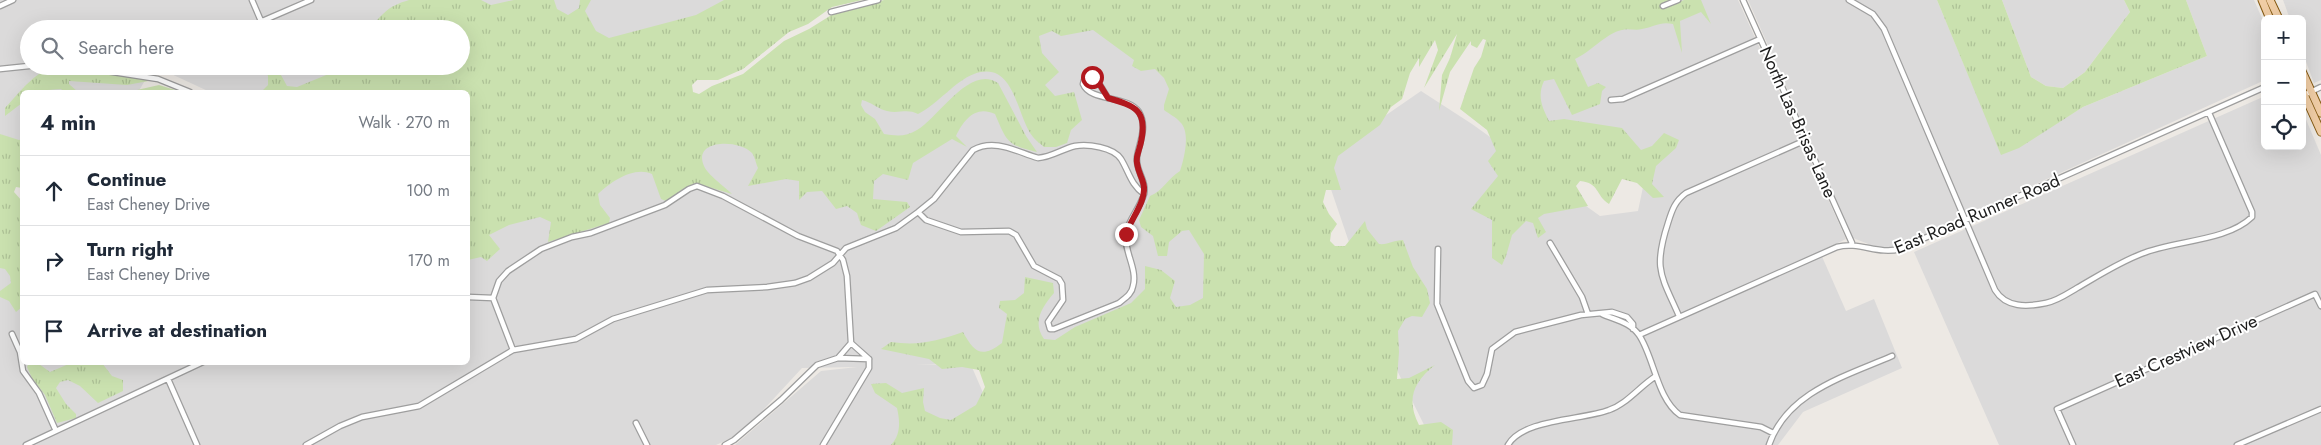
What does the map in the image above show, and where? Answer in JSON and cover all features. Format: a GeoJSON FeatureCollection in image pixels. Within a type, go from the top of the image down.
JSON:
{"type":"FeatureCollection","features":[{"type":"Feature","properties":{"kind":"main road"},"geometry":{"type":"LineString","coordinates":[[2262,0],[2268,15]]}},
{"type":"Feature","properties":{"kind":"main road"},"geometry":{"type":"LineString","coordinates":[[2270,0],[2277,15]]}},
{"type":"Feature","properties":{"kind":"main road"},"geometry":{"type":"LineString","coordinates":[[2306,92],[2321,113]]}},
{"type":"Feature","properties":{"kind":"main road"},"geometry":{"type":"LineString","coordinates":[[2306,92],[2321,132]]}},
{"type":"Feature","properties":{"kind":"street"},"geometry":{"type":"LineString","coordinates":[[0,6],[12,0]]}},
{"type":"Feature","properties":{"kind":"street"},"geometry":{"type":"LineString","coordinates":[[252,0],[261,20]]}},
{"type":"Feature","properties":{"kind":"street"},"geometry":{"type":"LineString","coordinates":[[263,20],[311,0]]}},
{"type":"Feature","properties":{"kind":"street"},"geometry":{"type":"LineString","coordinates":[[831,12],[878,0]]}},
{"type":"Feature","properties":{"kind":"street"},"geometry":{"type":"LineString","coordinates":[[1663,6],[1678,0]]}},
{"type":"Feature","properties":{"kind":"street","name":"North Las Brisas Lane"},"geometry":{"type":"LineString","coordinates":[[1743,0],[1852,244]]}},
{"type":"Feature","properties":{"kind":"street"},"geometry":{"type":"LineString","coordinates":[[1849,0],[1873,14],[1884,29],[1998,294],[2007,302],[2015,305],[2036,305],[2057,300],[2129,258],[2174,243],[2212,237],[2236,228],[2252,218],[2252,212],[2208,112]]}},
{"type":"Feature","properties":{"kind":"street"},"geometry":{"type":"LineString","coordinates":[[1611,100],[1622,99],[1760,39]]}},
{"type":"Feature","properties":{"kind":"street"},"geometry":{"type":"LineString","coordinates":[[0,69],[20,67]]}},
{"type":"Feature","properties":{"kind":"street"},"geometry":{"type":"LineString","coordinates":[[132,75],[158,79],[185,90]]}},
{"type":"Feature","properties":{"kind":"street"},"geometry":{"type":"LineString","coordinates":[[918,212],[926,220],[960,232],[1009,231],[1016,236],[1034,266],[1059,278],[1062,284],[1063,300],[1048,322],[1050,329],[1054,330],[1118,303],[1130,293],[1134,280],[1126,234],[1144,194],[1144,186],[1137,162],[1142,137],[1142,119],[1138,110],[1131,104],[1108,98],[1087,91],[1083,84],[1084,80],[1092,77],[1097,80],[1108,98]]}},
{"type":"Feature","properties":{"kind":"street"},"geometry":{"type":"LineString","coordinates":[[2306,92],[2321,87]]}},
{"type":"Feature","properties":{"kind":"street","name":"East Road Runner Road"},"geometry":{"type":"LineString","coordinates":[[1639,335],[1837,246],[1852,244],[1876,250],[1893,251],[1965,221],[2261,89]]}},
{"type":"Feature","properties":{"kind":"street"},"geometry":{"type":"LineString","coordinates":[[1679,316],[1662,277],[1659,263],[1660,249],[1675,203],[1686,193],[1806,140]]}},
{"type":"Feature","properties":{"kind":"street"},"geometry":{"type":"LineString","coordinates":[[306,445],[340,426],[362,417],[419,406],[512,350],[576,339],[613,319],[707,290],[767,287],[795,283],[833,263],[846,248],[896,228],[934,199],[974,150],[989,145],[999,145],[1038,158],[1077,146],[1113,151],[1120,158],[1136,189],[1144,194]]}},
{"type":"Feature","properties":{"kind":"street"},"geometry":{"type":"LineString","coordinates":[[512,350],[493,298],[499,281],[508,271],[541,248],[572,237],[591,233],[666,205],[689,189],[697,186],[723,196],[798,236],[840,255],[846,266],[851,343],[838,358]]}},
{"type":"Feature","properties":{"kind":"street"},"geometry":{"type":"LineString","coordinates":[[1550,243],[1582,297],[1588,314]]}},
{"type":"Feature","properties":{"kind":"street"},"geometry":{"type":"LineString","coordinates":[[1438,249],[1437,304],[1468,382],[1474,388],[1482,385],[1487,374],[1492,349],[1504,338],[1524,329],[1588,314],[1612,312],[1627,317],[1633,324],[1633,329],[1639,335],[1668,402],[1680,415],[1761,427],[1773,433]]}},
{"type":"Feature","properties":{"kind":"street","name":"East Crestview Drive"},"geometry":{"type":"LineString","coordinates":[[2073,445],[2058,409],[2315,294],[2321,306]]}},
{"type":"Feature","properties":{"kind":"street"},"geometry":{"type":"LineString","coordinates":[[470,297],[493,298]]}},
{"type":"Feature","properties":{"kind":"street"},"geometry":{"type":"LineString","coordinates":[[12,334],[20,352]]}},
{"type":"Feature","properties":{"kind":"street"},"geometry":{"type":"LineString","coordinates":[[851,343],[870,359]]}},
{"type":"Feature","properties":{"kind":"street"},"geometry":{"type":"LineString","coordinates":[[1769,445],[1773,433],[1792,408],[1816,390],[1892,356]]}},
{"type":"Feature","properties":{"kind":"street"},"geometry":{"type":"LineString","coordinates":[[724,445],[734,440],[781,400],[817,365],[838,358],[870,359]]}},
{"type":"Feature","properties":{"kind":"street"},"geometry":{"type":"LineString","coordinates":[[823,445],[869,368],[870,359]]}},
{"type":"Feature","properties":{"kind":"street"},"geometry":{"type":"LineString","coordinates":[[22,365],[23,371],[39,392],[56,431]]}},
{"type":"Feature","properties":{"kind":"street"},"geometry":{"type":"LineString","coordinates":[[26,445],[197,365]]}},
{"type":"Feature","properties":{"kind":"street"},"geometry":{"type":"LineString","coordinates":[[1508,445],[1512,438],[1529,430],[1614,408],[1656,376]]}},
{"type":"Feature","properties":{"kind":"street"},"geometry":{"type":"LineString","coordinates":[[168,379],[197,445]]}},
{"type":"Feature","properties":{"kind":"street"},"geometry":{"type":"LineString","coordinates":[[2237,445],[2321,409]]}},
{"type":"Feature","properties":{"kind":"street"},"geometry":{"type":"LineString","coordinates":[[636,423],[647,445]]}},
{"type":"Feature","properties":{"kind":"shaded area"},"geometry":{"type":"Polygon","coordinates":[[[0,0],[438,0],[395,20],[20,20],[20,75],[148,75],[139,90],[20,90],[20,143],[0,140],[0,0]]]}},
{"type":"Feature","properties":{"kind":"shaded area"},"geometry":{"type":"Polygon","coordinates":[[[446,0],[784,0],[593,49],[515,4],[470,21],[451,20],[446,0]]]}},
{"type":"Feature","properties":{"kind":"shaded area"},"geometry":{"type":"Polygon","coordinates":[[[1663,0],[1738,0],[1846,239],[1820,252],[1846,311],[1874,299],[1902,368],[1803,412],[1778,445],[1434,445],[1383,342],[1321,160],[1421,91],[1472,124],[1600,216],[1638,211],[1646,173],[1542,124],[1521,75],[1663,0]]]}},
{"type":"Feature","properties":{"kind":"shaded area"},"geometry":{"type":"Polygon","coordinates":[[[1748,0],[1937,0],[1972,84],[2054,125],[2083,107],[2207,56],[2186,0],[2254,0],[2261,16],[2261,82],[1906,243],[1894,247],[1876,247],[1853,238],[1748,0]]]}},
{"type":"Feature","properties":{"kind":"shaded area"},"geometry":{"type":"Polygon","coordinates":[[[2002,0],[2124,0],[2130,12],[2085,72],[2063,88],[2046,86],[2031,77],[2002,0]]]}},
{"type":"Feature","properties":{"kind":"shaded area"},"geometry":{"type":"Polygon","coordinates":[[[2283,0],[2321,0],[2321,80],[2314,83],[2306,62],[2306,15],[2289,15],[2283,0]]]}},
{"type":"Feature","properties":{"kind":"shaded area"},"geometry":{"type":"Polygon","coordinates":[[[1095,6],[1200,114],[1211,304],[993,363],[916,365],[971,365],[987,402],[950,435],[902,445],[735,445],[821,371],[857,367],[802,368],[742,433],[716,445],[0,445],[0,262],[20,275],[20,365],[470,365],[470,240],[666,144],[1095,6]]]}},
{"type":"Feature","properties":{"kind":"shaded area"},"geometry":{"type":"Polygon","coordinates":[[[173,75],[331,75],[327,90],[206,90],[173,75]]]}},
{"type":"Feature","properties":{"kind":"shaded area"},"geometry":{"type":"Polygon","coordinates":[[[2261,98],[2261,150],[2306,150],[2306,119],[2321,155],[2321,445],[1999,445],[1914,252],[2261,98]]]}},
{"type":"Feature","properties":{"kind":"green space"},"geometry":{"type":"Polygon","coordinates":[[[409,0],[481,0],[491,5],[514,0],[554,0],[557,9],[568,15],[579,8],[580,0],[591,0],[585,11],[596,31],[609,38],[696,15],[724,0],[862,0],[832,7],[808,24],[789,32],[743,69],[718,80],[697,80],[692,85],[693,92],[699,94],[712,86],[743,74],[784,41],[809,29],[833,14],[884,0],[1670,0],[1662,4],[1664,8],[1684,0],[1701,0],[1711,24],[1701,12],[1680,21],[1682,53],[1673,24],[1661,24],[1640,30],[1624,29],[1610,35],[1575,59],[1588,87],[1598,83],[1606,87],[1602,91],[1600,104],[1572,115],[1554,79],[1544,81],[1541,101],[1549,121],[1564,119],[1622,128],[1641,150],[1652,146],[1664,133],[1679,140],[1676,148],[1656,166],[1652,184],[1664,197],[1653,198],[1637,183],[1622,179],[1609,204],[1591,184],[1580,181],[1576,186],[1588,206],[1544,214],[1538,218],[1546,232],[1538,238],[1533,223],[1526,221],[1512,235],[1502,265],[1492,258],[1492,220],[1471,209],[1498,176],[1488,161],[1496,151],[1487,130],[1460,109],[1486,40],[1483,39],[1477,48],[1471,45],[1471,41],[1450,72],[1439,111],[1442,75],[1450,58],[1457,34],[1424,88],[1438,50],[1435,40],[1419,67],[1419,58],[1410,73],[1402,99],[1391,107],[1380,125],[1338,156],[1334,168],[1341,190],[1326,190],[1323,202],[1337,224],[1331,233],[1330,241],[1335,246],[1345,246],[1365,221],[1367,229],[1379,244],[1403,240],[1413,267],[1427,289],[1430,303],[1422,317],[1412,316],[1405,319],[1398,331],[1397,379],[1409,378],[1435,365],[1427,371],[1417,385],[1414,392],[1413,407],[1419,425],[1441,422],[1453,430],[1452,445],[891,445],[897,437],[899,428],[897,408],[875,393],[871,384],[886,383],[902,393],[924,388],[923,402],[925,411],[940,418],[951,420],[976,405],[985,387],[979,370],[962,367],[942,369],[929,359],[881,349],[891,342],[928,342],[963,332],[971,344],[979,351],[989,351],[995,348],[1002,343],[1007,314],[999,308],[1000,301],[1015,300],[1024,293],[1025,277],[1053,283],[1054,293],[1042,309],[1039,321],[1040,333],[1044,339],[1055,340],[1075,327],[1131,303],[1145,289],[1145,266],[1161,270],[1175,281],[1170,298],[1176,307],[1190,305],[1203,298],[1204,254],[1189,230],[1182,231],[1169,242],[1167,256],[1158,256],[1153,236],[1141,227],[1139,220],[1150,196],[1155,194],[1180,171],[1186,146],[1183,126],[1164,110],[1169,89],[1164,78],[1155,69],[1141,71],[1132,66],[1134,60],[1093,30],[1061,36],[1052,31],[1039,36],[1042,53],[1059,72],[1045,85],[1055,96],[1074,92],[1082,120],[1071,130],[1067,143],[1056,147],[1044,147],[1034,138],[1027,128],[1006,82],[998,75],[988,72],[967,77],[933,105],[918,114],[910,111],[891,112],[862,100],[861,105],[865,112],[875,119],[884,134],[905,135],[917,130],[926,123],[955,94],[966,86],[977,80],[987,79],[998,83],[1026,136],[1037,152],[1019,147],[1009,141],[1002,131],[995,114],[982,111],[971,115],[956,136],[967,147],[952,139],[913,163],[908,180],[883,174],[874,181],[873,199],[907,202],[910,207],[876,231],[861,225],[857,213],[847,206],[836,209],[822,191],[807,192],[799,200],[799,181],[786,179],[748,186],[758,168],[752,153],[746,148],[737,145],[719,144],[710,146],[705,151],[702,157],[704,166],[712,177],[732,194],[695,183],[666,201],[661,199],[652,174],[645,172],[631,173],[616,180],[598,194],[600,205],[610,218],[609,223],[548,242],[551,222],[540,217],[509,225],[489,235],[500,249],[487,261],[481,257],[470,260],[470,90],[263,90],[268,85],[268,75],[281,75],[287,86],[297,87],[326,75],[470,75],[470,20],[377,20],[386,11],[409,0]]]}},
{"type":"Feature","properties":{"kind":"green space"},"geometry":{"type":"Polygon","coordinates":[[[1937,0],[2002,0],[2031,77],[2046,86],[2063,88],[2085,72],[2130,12],[2124,0],[2186,0],[2207,56],[2083,107],[2019,148],[2001,155],[1937,0]]]}},
{"type":"Feature","properties":{"kind":"green space"},"geometry":{"type":"Polygon","coordinates":[[[120,75],[154,80],[127,85],[69,81],[69,84],[76,90],[21,90],[36,76],[120,75]]]}},
{"type":"Feature","properties":{"kind":"green space"},"geometry":{"type":"Polygon","coordinates":[[[159,85],[175,90],[137,90],[159,85]]]}},
{"type":"Feature","properties":{"kind":"green space"},"geometry":{"type":"Polygon","coordinates":[[[20,91],[20,105],[5,116],[5,108],[20,91]]]}},
{"type":"Feature","properties":{"kind":"green space"},"geometry":{"type":"Polygon","coordinates":[[[0,134],[20,140],[20,188],[16,187],[14,192],[20,199],[20,309],[16,312],[9,301],[0,297],[0,291],[11,283],[10,276],[5,269],[0,268],[0,134]]]}},
{"type":"Feature","properties":{"kind":"green space"},"geometry":{"type":"Polygon","coordinates":[[[28,365],[40,365],[50,372],[66,365],[104,365],[112,376],[123,380],[123,391],[98,403],[80,386],[68,380],[60,382],[56,388],[66,404],[76,414],[76,418],[57,423],[45,395],[32,378],[27,367],[28,365]]]}},
{"type":"Feature","properties":{"kind":"route"},"geometry":{"type":"LineString","coordinates":[[1092,77],[1101,85],[1108,98],[1131,104],[1138,110],[1142,119],[1142,137],[1137,162],[1144,186],[1144,194],[1126,234]]}}]}
